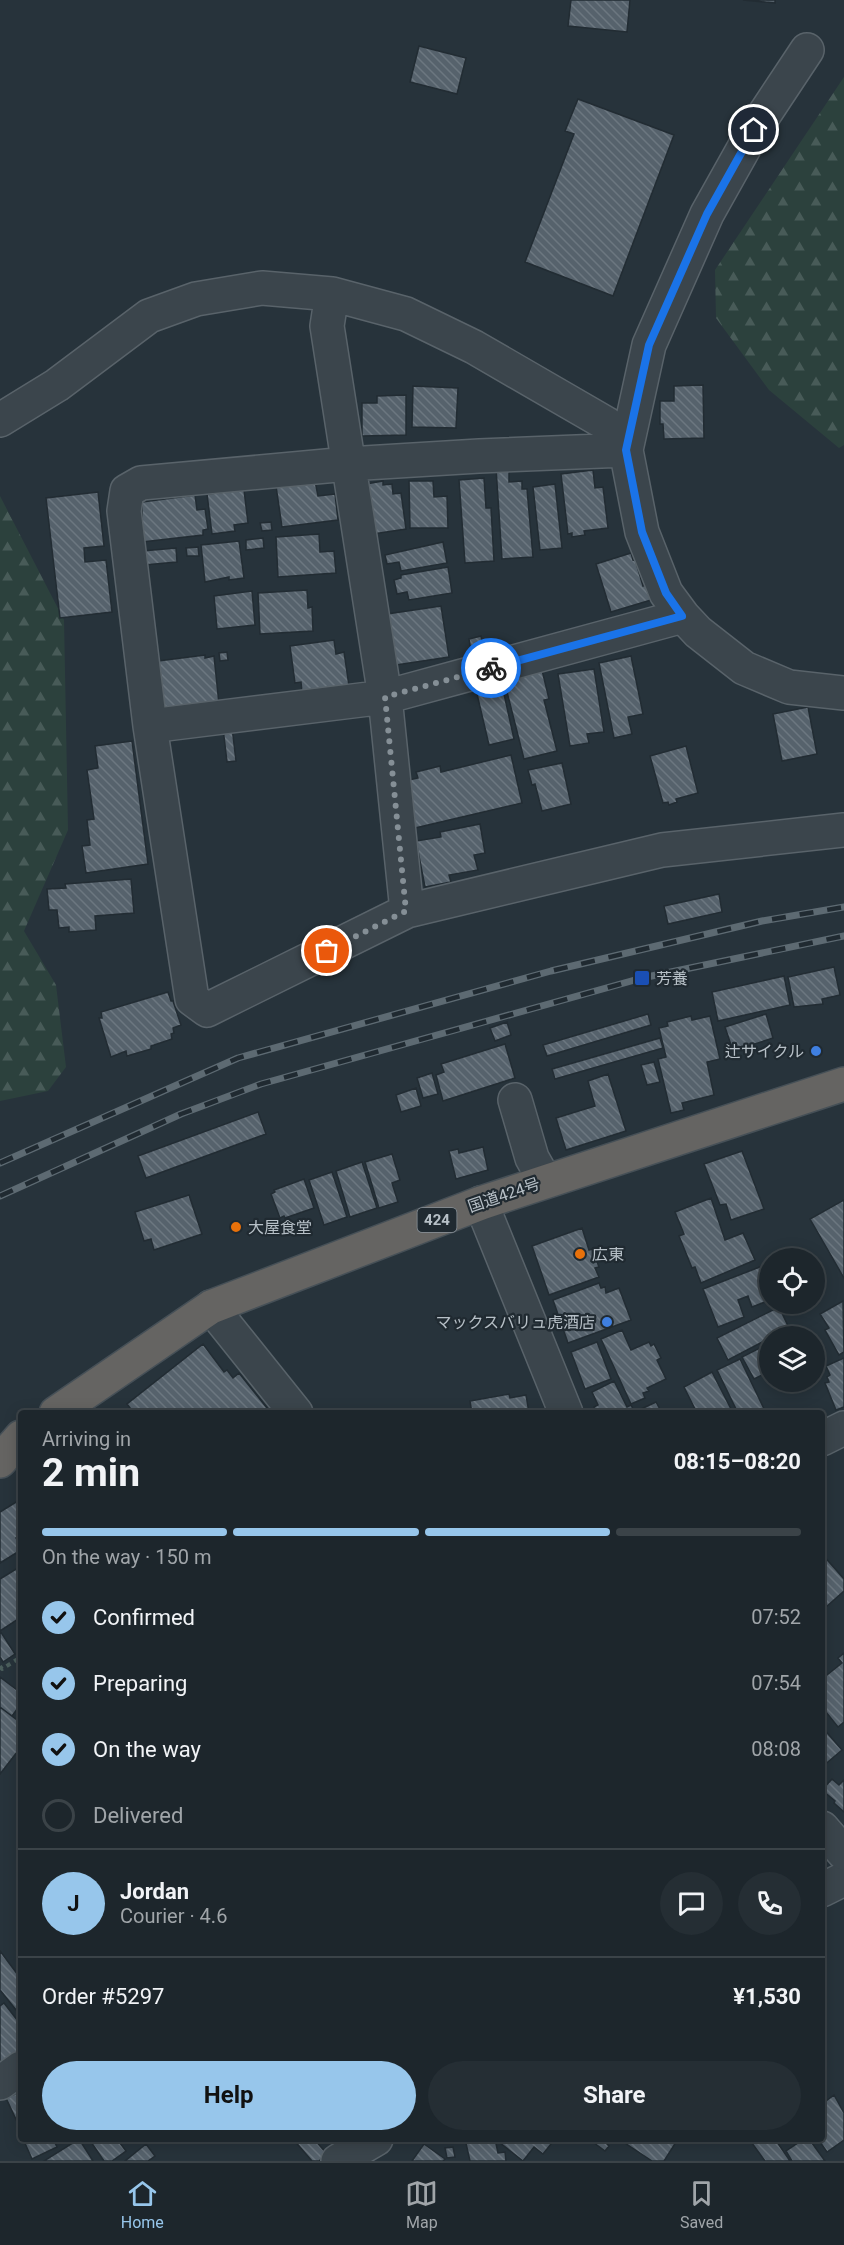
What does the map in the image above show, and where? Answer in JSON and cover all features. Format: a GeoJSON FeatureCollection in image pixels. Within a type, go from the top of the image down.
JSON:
{"type":"FeatureCollection","features":[{"type":"Feature","properties":{"kind":"highway","name":"国道424号"},"geometry":{"type":"LineString","coordinates":[[60,1410],[211,1307],[481,1203],[844,1084]]}},
{"type":"Feature","properties":{"kind":"highway"},"geometry":{"type":"LineString","coordinates":[[0,1461],[18,1440]]}},
{"type":"Feature","properties":{"kind":"street"},"geometry":{"type":"LineString","coordinates":[[807,50],[754,130],[707,214],[649,345],[626,450],[642,532],[666,593],[682,616],[744,668],[789,687],[844,693]]}},
{"type":"Feature","properties":{"kind":"street"},"geometry":{"type":"LineString","coordinates":[[0,420],[57,385],[149,316],[196,299],[262,288],[332,294],[405,314],[474,347],[607,424],[626,450]]}},
{"type":"Feature","properties":{"kind":"street"},"geometry":{"type":"LineString","coordinates":[[332,294],[327,326],[385,697],[406,911]]}},
{"type":"Feature","properties":{"kind":"street"},"geometry":{"type":"LineString","coordinates":[[626,450],[348,464],[141,483],[127,491],[124,511],[150,726],[192,999],[207,1010],[406,911],[662,850],[844,830]]}},
{"type":"Feature","properties":{"kind":"street"},"geometry":{"type":"LineString","coordinates":[[150,726],[385,697],[682,616]]}},
{"type":"Feature","properties":{"kind":"street"},"geometry":{"type":"LineString","coordinates":[[515,1100],[532,1158],[544,1181]]}},
{"type":"Feature","properties":{"kind":"street"},"geometry":{"type":"LineString","coordinates":[[481,1203],[565,1410]]}},
{"type":"Feature","properties":{"kind":"street"},"geometry":{"type":"LineString","coordinates":[[211,1307],[294,1410]]}},
{"type":"Feature","properties":{"kind":"street"},"geometry":{"type":"LineString","coordinates":[[825,1438],[844,1428]]}},
{"type":"Feature","properties":{"kind":"street"},"geometry":{"type":"LineString","coordinates":[[825,1831],[844,1853]]}},
{"type":"Feature","properties":{"kind":"street"},"geometry":{"type":"LineString","coordinates":[[825,1888],[844,1879]]}},
{"type":"Feature","properties":{"kind":"street"},"geometry":{"type":"LineString","coordinates":[[0,2083],[18,2070]]}},
{"type":"Feature","properties":{"kind":"street"},"geometry":{"type":"LineString","coordinates":[[339,2155],[369,2142]]}},
{"type":"Feature","properties":{"kind":"path"},"geometry":{"type":"LineString","coordinates":[[0,1666],[2,1669],[18,1659]]}},
{"type":"Feature","properties":{"kind":"green space"},"geometry":{"type":"Polygon","coordinates":[[[844,77],[844,445],[839,448],[769,390],[716,318],[715,270],[844,77]]]}},
{"type":"Feature","properties":{"kind":"green space"},"geometry":{"type":"Polygon","coordinates":[[[0,496],[64,620],[68,830],[24,931],[56,985],[66,1067],[48,1091],[0,1101],[0,496]]]}},
{"type":"Feature","properties":{"kind":"building"},"geometry":{"type":"Polygon","coordinates":[[[571,0],[630,0],[627,32],[568,26],[571,0]]]}},
{"type":"Feature","properties":{"kind":"building"},"geometry":{"type":"Polygon","coordinates":[[[743,0],[775,0],[775,3],[743,0]]]}},
{"type":"Feature","properties":{"kind":"building"},"geometry":{"type":"Polygon","coordinates":[[[419,46],[466,58],[457,94],[410,82],[419,46]]]}},
{"type":"Feature","properties":{"kind":"building"},"geometry":{"type":"Polygon","coordinates":[[[578,99],[674,135],[613,296],[525,262],[574,134],[565,131],[578,99]]]}},
{"type":"Feature","properties":{"kind":"building"},"geometry":{"type":"Polygon","coordinates":[[[703,385],[704,438],[664,439],[663,424],[660,424],[660,401],[674,401],[674,386],[703,385]]]}},
{"type":"Feature","properties":{"kind":"building"},"geometry":{"type":"Polygon","coordinates":[[[413,386],[458,388],[456,428],[412,427],[413,386]]]}},
{"type":"Feature","properties":{"kind":"building"},"geometry":{"type":"Polygon","coordinates":[[[406,395],[406,435],[362,436],[362,403],[377,403],[377,396],[406,395]]]}},
{"type":"Feature","properties":{"kind":"building"},"geometry":{"type":"Polygon","coordinates":[[[509,467],[509,482],[522,481],[522,489],[527,489],[533,557],[502,559],[496,468],[509,467]]]}},
{"type":"Feature","properties":{"kind":"building"},"geometry":{"type":"Polygon","coordinates":[[[593,470],[595,488],[603,487],[608,528],[584,531],[585,535],[572,537],[572,533],[568,534],[561,474],[593,470]]]}},
{"type":"Feature","properties":{"kind":"building"},"geometry":{"type":"Polygon","coordinates":[[[484,478],[486,508],[491,508],[494,561],[465,563],[459,480],[484,478]]]}},
{"type":"Feature","properties":{"kind":"building"},"geometry":{"type":"Polygon","coordinates":[[[315,481],[318,496],[335,494],[338,520],[282,527],[276,486],[315,481]]]}},
{"type":"Feature","properties":{"kind":"building"},"geometry":{"type":"Polygon","coordinates":[[[383,481],[383,485],[392,484],[393,494],[401,493],[406,529],[373,534],[366,484],[383,481]]]}},
{"type":"Feature","properties":{"kind":"building"},"geometry":{"type":"Polygon","coordinates":[[[409,481],[433,481],[434,497],[447,496],[448,528],[410,528],[409,481]]]}},
{"type":"Feature","properties":{"kind":"building"},"geometry":{"type":"Polygon","coordinates":[[[555,484],[562,548],[540,550],[533,487],[555,484]]]}},
{"type":"Feature","properties":{"kind":"building"},"geometry":{"type":"Polygon","coordinates":[[[244,490],[248,523],[234,525],[235,531],[212,534],[207,494],[244,490]]]}},
{"type":"Feature","properties":{"kind":"building"},"geometry":{"type":"Polygon","coordinates":[[[98,492],[104,546],[84,548],[85,562],[106,560],[112,612],[60,618],[46,498],[98,492]]]}},
{"type":"Feature","properties":{"kind":"building"},"geometry":{"type":"Polygon","coordinates":[[[195,495],[197,510],[205,509],[208,529],[203,530],[203,535],[142,542],[142,502],[195,495]]]}},
{"type":"Feature","properties":{"kind":"building"},"geometry":{"type":"Polygon","coordinates":[[[271,522],[272,530],[262,531],[260,523],[271,522]]]}},
{"type":"Feature","properties":{"kind":"building"},"geometry":{"type":"Polygon","coordinates":[[[319,534],[320,552],[334,551],[336,573],[278,577],[276,537],[319,534]]]}},
{"type":"Feature","properties":{"kind":"building"},"geometry":{"type":"Polygon","coordinates":[[[263,538],[264,548],[246,550],[246,540],[263,538]]]}},
{"type":"Feature","properties":{"kind":"building"},"geometry":{"type":"Polygon","coordinates":[[[239,541],[244,578],[229,580],[229,577],[205,582],[201,545],[239,541]]]}},
{"type":"Feature","properties":{"kind":"building"},"geometry":{"type":"Polygon","coordinates":[[[443,542],[447,563],[401,571],[399,562],[387,564],[385,555],[443,542]]]}},
{"type":"Feature","properties":{"kind":"building"},"geometry":{"type":"Polygon","coordinates":[[[198,547],[199,556],[187,556],[186,548],[198,547]]]}},
{"type":"Feature","properties":{"kind":"building"},"geometry":{"type":"Polygon","coordinates":[[[176,548],[177,562],[144,565],[142,551],[176,548]]]}},
{"type":"Feature","properties":{"kind":"building"},"geometry":{"type":"Polygon","coordinates":[[[631,553],[643,586],[646,585],[651,600],[611,612],[596,564],[631,553]]]}},
{"type":"Feature","properties":{"kind":"building"},"geometry":{"type":"Polygon","coordinates":[[[448,567],[452,593],[409,600],[407,592],[397,594],[394,580],[401,578],[401,575],[448,567]]]}},
{"type":"Feature","properties":{"kind":"building"},"geometry":{"type":"Polygon","coordinates":[[[307,590],[308,608],[312,607],[313,631],[260,634],[258,593],[307,590]]]}},
{"type":"Feature","properties":{"kind":"building"},"geometry":{"type":"Polygon","coordinates":[[[252,591],[255,625],[217,629],[214,596],[252,591]]]}},
{"type":"Feature","properties":{"kind":"building"},"geometry":{"type":"Polygon","coordinates":[[[441,606],[449,657],[396,665],[387,614],[441,606]]]}},
{"type":"Feature","properties":{"kind":"building"},"geometry":{"type":"Polygon","coordinates":[[[481,636],[485,655],[472,657],[469,639],[481,636]]]}},
{"type":"Feature","properties":{"kind":"building"},"geometry":{"type":"Polygon","coordinates":[[[334,640],[336,654],[344,652],[349,686],[302,692],[301,682],[295,683],[290,646],[334,640]]]}},
{"type":"Feature","properties":{"kind":"building"},"geometry":{"type":"Polygon","coordinates":[[[227,652],[228,660],[220,661],[219,653],[227,652]]]}},
{"type":"Feature","properties":{"kind":"building"},"geometry":{"type":"Polygon","coordinates":[[[205,655],[205,658],[214,656],[219,704],[164,708],[158,661],[205,655]]]}},
{"type":"Feature","properties":{"kind":"building"},"geometry":{"type":"Polygon","coordinates":[[[631,656],[643,714],[628,717],[632,734],[614,738],[599,663],[631,656]]]}},
{"type":"Feature","properties":{"kind":"building"},"geometry":{"type":"Polygon","coordinates":[[[594,669],[604,732],[587,734],[589,743],[570,746],[558,674],[594,669]]]}},
{"type":"Feature","properties":{"kind":"building"},"geometry":{"type":"Polygon","coordinates":[[[542,670],[549,699],[544,700],[557,751],[524,759],[504,680],[542,670]]]}},
{"type":"Feature","properties":{"kind":"building"},"geometry":{"type":"Polygon","coordinates":[[[494,690],[495,695],[504,694],[514,739],[489,745],[477,694],[494,690]]]}},
{"type":"Feature","properties":{"kind":"building"},"geometry":{"type":"Polygon","coordinates":[[[808,707],[817,754],[782,761],[773,714],[808,707]]]}},
{"type":"Feature","properties":{"kind":"building"},"geometry":{"type":"Polygon","coordinates":[[[232,727],[236,761],[227,762],[223,728],[232,727]]]}},
{"type":"Feature","properties":{"kind":"building"},"geometry":{"type":"Polygon","coordinates":[[[132,741],[148,864],[86,873],[82,846],[90,845],[87,820],[94,819],[87,770],[98,768],[95,746],[132,741]]]}},
{"type":"Feature","properties":{"kind":"building"},"geometry":{"type":"Polygon","coordinates":[[[686,746],[698,793],[676,799],[677,802],[669,805],[668,802],[663,803],[650,756],[686,746]]]}},
{"type":"Feature","properties":{"kind":"building"},"geometry":{"type":"Polygon","coordinates":[[[511,755],[522,803],[415,828],[404,781],[418,778],[416,772],[440,766],[441,772],[511,755]]]}},
{"type":"Feature","properties":{"kind":"building"},"geometry":{"type":"Polygon","coordinates":[[[562,763],[571,804],[542,811],[535,784],[532,785],[528,770],[562,763]]]}},
{"type":"Feature","properties":{"kind":"building"},"geometry":{"type":"Polygon","coordinates":[[[480,824],[485,853],[474,855],[478,870],[449,875],[451,882],[425,887],[416,841],[441,837],[440,832],[480,824]]]}},
{"type":"Feature","properties":{"kind":"building"},"geometry":{"type":"Polygon","coordinates":[[[131,879],[134,913],[95,916],[96,930],[69,932],[69,927],[59,928],[57,910],[49,910],[47,889],[66,888],[65,884],[131,879]]]}},
{"type":"Feature","properties":{"kind":"building"},"geometry":{"type":"Polygon","coordinates":[[[719,894],[722,912],[668,924],[664,906],[719,894]]]}},
{"type":"Feature","properties":{"kind":"building"},"geometry":{"type":"Polygon","coordinates":[[[834,967],[840,995],[822,999],[823,1004],[794,1007],[788,977],[834,967]]]}},
{"type":"Feature","properties":{"kind":"building"},"geometry":{"type":"Polygon","coordinates":[[[784,976],[790,1005],[718,1021],[712,992],[784,976]]]}},
{"type":"Feature","properties":{"kind":"building"},"geometry":{"type":"Polygon","coordinates":[[[168,992],[181,1025],[173,1028],[172,1039],[151,1046],[151,1049],[127,1056],[126,1051],[111,1057],[99,1018],[102,1018],[101,1012],[168,992]]]}},
{"type":"Feature","properties":{"kind":"building"},"geometry":{"type":"Polygon","coordinates":[[[648,1014],[651,1025],[547,1056],[543,1045],[648,1014]]]}},
{"type":"Feature","properties":{"kind":"building"},"geometry":{"type":"Polygon","coordinates":[[[766,1014],[773,1038],[733,1051],[725,1027],[766,1014]]]}},
{"type":"Feature","properties":{"kind":"building"},"geometry":{"type":"Polygon","coordinates":[[[691,1016],[692,1020],[710,1016],[720,1059],[707,1062],[714,1095],[682,1103],[684,1110],[671,1113],[658,1059],[666,1057],[659,1028],[668,1026],[667,1022],[691,1016]]]}},
{"type":"Feature","properties":{"kind":"building"},"geometry":{"type":"Polygon","coordinates":[[[507,1022],[511,1035],[495,1041],[490,1028],[507,1022]]]}},
{"type":"Feature","properties":{"kind":"building"},"geometry":{"type":"Polygon","coordinates":[[[660,1038],[663,1048],[555,1079],[552,1069],[660,1038]]]}},
{"type":"Feature","properties":{"kind":"building"},"geometry":{"type":"Polygon","coordinates":[[[505,1044],[515,1078],[443,1101],[436,1075],[444,1072],[441,1064],[505,1044]]]}},
{"type":"Feature","properties":{"kind":"building"},"geometry":{"type":"Polygon","coordinates":[[[654,1062],[660,1082],[647,1085],[641,1065],[654,1062]]]}},
{"type":"Feature","properties":{"kind":"building"},"geometry":{"type":"Polygon","coordinates":[[[432,1073],[438,1094],[423,1098],[417,1078],[432,1073]]]}},
{"type":"Feature","properties":{"kind":"building"},"geometry":{"type":"Polygon","coordinates":[[[608,1074],[626,1131],[566,1150],[556,1118],[595,1106],[588,1081],[608,1074]]]}},
{"type":"Feature","properties":{"kind":"building"},"geometry":{"type":"Polygon","coordinates":[[[416,1088],[421,1106],[401,1112],[396,1095],[416,1088]]]}},
{"type":"Feature","properties":{"kind":"building"},"geometry":{"type":"Polygon","coordinates":[[[258,1112],[266,1134],[146,1178],[138,1156],[258,1112]]]}},
{"type":"Feature","properties":{"kind":"building"},"geometry":{"type":"Polygon","coordinates":[[[483,1147],[488,1170],[456,1179],[449,1151],[458,1149],[459,1153],[483,1147]]]}},
{"type":"Feature","properties":{"kind":"building"},"geometry":{"type":"Polygon","coordinates":[[[742,1151],[764,1209],[731,1220],[726,1204],[720,1205],[704,1164],[742,1151]]]}},
{"type":"Feature","properties":{"kind":"building"},"geometry":{"type":"Polygon","coordinates":[[[392,1154],[400,1180],[392,1183],[398,1202],[379,1208],[365,1162],[392,1154]]]}},
{"type":"Feature","properties":{"kind":"building"},"geometry":{"type":"Polygon","coordinates":[[[362,1162],[377,1208],[350,1217],[336,1171],[362,1162]]]}},
{"type":"Feature","properties":{"kind":"building"},"geometry":{"type":"Polygon","coordinates":[[[332,1172],[347,1217],[324,1225],[309,1180],[332,1172]]]}},
{"type":"Feature","properties":{"kind":"building"},"geometry":{"type":"Polygon","coordinates":[[[304,1179],[314,1208],[280,1218],[271,1194],[275,1192],[274,1190],[304,1179]]]}},
{"type":"Feature","properties":{"kind":"building"},"geometry":{"type":"Polygon","coordinates":[[[189,1195],[202,1234],[154,1250],[151,1239],[144,1241],[135,1212],[189,1195]]]}},
{"type":"Feature","properties":{"kind":"building"},"geometry":{"type":"Polygon","coordinates":[[[711,1198],[725,1240],[743,1233],[755,1260],[701,1283],[679,1236],[684,1234],[675,1212],[711,1198]]]}},
{"type":"Feature","properties":{"kind":"building"},"geometry":{"type":"Polygon","coordinates":[[[844,1200],[844,1278],[810,1219],[844,1200]]]}},
{"type":"Feature","properties":{"kind":"building"},"geometry":{"type":"Polygon","coordinates":[[[582,1228],[589,1250],[592,1249],[599,1267],[595,1268],[599,1277],[549,1295],[532,1246],[582,1228]]]}},
{"type":"Feature","properties":{"kind":"building"},"geometry":{"type":"Polygon","coordinates":[[[759,1267],[759,1304],[752,1307],[748,1296],[738,1300],[744,1317],[718,1327],[703,1289],[759,1267]]]}},
{"type":"Feature","properties":{"kind":"building"},"geometry":{"type":"Polygon","coordinates":[[[599,1283],[601,1288],[605,1287],[606,1293],[619,1288],[631,1320],[568,1343],[553,1300],[599,1283]]]}},
{"type":"Feature","properties":{"kind":"building"},"geometry":{"type":"Polygon","coordinates":[[[843,1301],[844,1352],[839,1355],[825,1330],[829,1328],[820,1314],[825,1314],[825,1311],[843,1301]]]}},
{"type":"Feature","properties":{"kind":"building"},"geometry":{"type":"Polygon","coordinates":[[[765,1314],[782,1314],[788,1326],[759,1326],[759,1344],[728,1360],[717,1338],[765,1314]]]}},
{"type":"Feature","properties":{"kind":"building"},"geometry":{"type":"Polygon","coordinates":[[[622,1330],[631,1350],[649,1342],[651,1346],[654,1344],[661,1358],[657,1360],[666,1379],[647,1388],[649,1391],[643,1393],[645,1398],[631,1404],[601,1339],[622,1330]]]}},
{"type":"Feature","properties":{"kind":"building"},"geometry":{"type":"Polygon","coordinates":[[[597,1342],[611,1379],[585,1389],[571,1352],[597,1342]]]}},
{"type":"Feature","properties":{"kind":"building"},"geometry":{"type":"Polygon","coordinates":[[[203,1344],[224,1372],[227,1370],[233,1378],[239,1373],[269,1410],[132,1410],[127,1404],[203,1344]]]}},
{"type":"Feature","properties":{"kind":"building"},"geometry":{"type":"Polygon","coordinates":[[[759,1348],[759,1376],[754,1379],[742,1357],[759,1348]]]}},
{"type":"Feature","properties":{"kind":"building"},"geometry":{"type":"Polygon","coordinates":[[[844,1358],[844,1407],[836,1410],[825,1383],[829,1382],[827,1377],[830,1375],[826,1366],[844,1358]]]}},
{"type":"Feature","properties":{"kind":"building"},"geometry":{"type":"Polygon","coordinates":[[[740,1359],[765,1410],[737,1410],[717,1370],[740,1359]]]}},
{"type":"Feature","properties":{"kind":"building"},"geometry":{"type":"Polygon","coordinates":[[[712,1372],[731,1410],[696,1410],[684,1387],[712,1372]]]}},
{"type":"Feature","properties":{"kind":"building"},"geometry":{"type":"Polygon","coordinates":[[[614,1381],[627,1407],[631,1405],[634,1410],[596,1410],[594,1407],[598,1405],[592,1392],[614,1381]]]}},
{"type":"Feature","properties":{"kind":"building"},"geometry":{"type":"Polygon","coordinates":[[[509,1394],[510,1398],[526,1395],[528,1410],[472,1410],[470,1401],[509,1394]]]}},
{"type":"Feature","properties":{"kind":"building"},"geometry":{"type":"Polygon","coordinates":[[[656,1402],[660,1410],[639,1410],[656,1402]]]}},
{"type":"Feature","properties":{"kind":"building"},"geometry":{"type":"Polygon","coordinates":[[[18,1501],[18,1536],[16,1538],[18,1552],[0,1563],[0,1512],[18,1501]]]}},
{"type":"Feature","properties":{"kind":"building"},"geometry":{"type":"Polygon","coordinates":[[[825,1557],[844,1579],[844,1591],[826,1607],[825,1557]]]}},
{"type":"Feature","properties":{"kind":"building"},"geometry":{"type":"Polygon","coordinates":[[[18,1568],[18,1619],[0,1631],[0,1579],[18,1568]]]}},
{"type":"Feature","properties":{"kind":"building"},"geometry":{"type":"Polygon","coordinates":[[[0,1631],[15,1654],[3,1662],[0,1657],[0,1631]]]}},
{"type":"Feature","properties":{"kind":"building"},"geometry":{"type":"Polygon","coordinates":[[[844,1653],[844,1722],[838,1727],[825,1711],[825,1677],[842,1663],[838,1658],[844,1653]]]}},
{"type":"Feature","properties":{"kind":"building"},"geometry":{"type":"Polygon","coordinates":[[[0,1677],[18,1691],[18,1708],[12,1716],[0,1707],[0,1677]]]}},
{"type":"Feature","properties":{"kind":"building"},"geometry":{"type":"Polygon","coordinates":[[[0,1707],[18,1721],[18,1751],[0,1774],[0,1707]]]}},
{"type":"Feature","properties":{"kind":"building"},"geometry":{"type":"Polygon","coordinates":[[[825,1730],[842,1750],[825,1764],[825,1730]]]}},
{"type":"Feature","properties":{"kind":"building"},"geometry":{"type":"Polygon","coordinates":[[[832,1779],[839,1785],[844,1780],[844,1812],[825,1793],[825,1787],[832,1779]]]}},
{"type":"Feature","properties":{"kind":"building"},"geometry":{"type":"Polygon","coordinates":[[[0,1951],[18,1975],[18,2012],[0,1990],[0,1951]]]}},
{"type":"Feature","properties":{"kind":"building"},"geometry":{"type":"Polygon","coordinates":[[[4,2003],[18,2021],[18,2060],[0,2070],[0,2006],[4,2003]]]}},
{"type":"Feature","properties":{"kind":"building"},"geometry":{"type":"Polygon","coordinates":[[[18,2092],[18,2124],[6,2098],[18,2092]]]}},
{"type":"Feature","properties":{"kind":"building"},"geometry":{"type":"Polygon","coordinates":[[[834,2095],[844,2113],[844,2140],[827,2152],[820,2142],[825,2142],[825,2102],[834,2095]]]}},
{"type":"Feature","properties":{"kind":"building"},"geometry":{"type":"Polygon","coordinates":[[[24,2142],[54,2142],[57,2147],[32,2159],[24,2142]]]}},
{"type":"Feature","properties":{"kind":"building"},"geometry":{"type":"Polygon","coordinates":[[[74,2142],[81,2142],[93,2161],[44,2161],[74,2142]]]}},
{"type":"Feature","properties":{"kind":"building"},"geometry":{"type":"Polygon","coordinates":[[[91,2142],[119,2142],[126,2151],[112,2161],[104,2161],[91,2142]]]}},
{"type":"Feature","properties":{"kind":"building"},"geometry":{"type":"Polygon","coordinates":[[[296,2142],[317,2142],[327,2154],[319,2161],[312,2161],[296,2142]]]}},
{"type":"Feature","properties":{"kind":"building"},"geometry":{"type":"Polygon","coordinates":[[[466,2142],[496,2142],[498,2153],[505,2152],[506,2161],[470,2161],[466,2142]]]}},
{"type":"Feature","properties":{"kind":"building"},"geometry":{"type":"Polygon","coordinates":[[[499,2142],[553,2142],[543,2154],[534,2147],[523,2161],[499,2142]]]}},
{"type":"Feature","properties":{"kind":"building"},"geometry":{"type":"Polygon","coordinates":[[[593,2142],[605,2142],[609,2146],[605,2151],[593,2142]]]}},
{"type":"Feature","properties":{"kind":"building"},"geometry":{"type":"Polygon","coordinates":[[[624,2142],[676,2142],[664,2161],[652,2161],[624,2142]]]}},
{"type":"Feature","properties":{"kind":"building"},"geometry":{"type":"Polygon","coordinates":[[[751,2142],[777,2142],[790,2161],[765,2161],[751,2142]]]}},
{"type":"Feature","properties":{"kind":"building"},"geometry":{"type":"Polygon","coordinates":[[[800,2142],[811,2142],[825,2161],[792,2161],[786,2151],[800,2142]]]}},
{"type":"Feature","properties":{"kind":"building"},"geometry":{"type":"Polygon","coordinates":[[[146,2144],[155,2156],[148,2161],[125,2161],[146,2144]]]}},
{"type":"Feature","properties":{"kind":"building"},"geometry":{"type":"Polygon","coordinates":[[[424,2144],[445,2159],[443,2161],[412,2161],[424,2144]]]}},
{"type":"Feature","properties":{"kind":"building"},"geometry":{"type":"Polygon","coordinates":[[[453,2147],[455,2157],[447,2158],[445,2148],[453,2147]]]}},
{"type":"Feature","properties":{"kind":"railway"},"geometry":{"type":"LineString","coordinates":[[0,1163],[238,1058],[551,971],[762,921],[844,907]]}},
{"type":"Feature","properties":{"kind":"railway"},"geometry":{"type":"LineString","coordinates":[[0,1196],[181,1114],[261,1084],[642,978],[844,936]]}},
{"type":"Feature","properties":{"kind":"way so far"},"geometry":{"type":"LineString","coordinates":[[327,951],[406,911],[385,697],[491,668]]}},
{"type":"Feature","properties":{"kind":"place","name":"芳養"},"geometry":{"type":"Point","coordinates":[642,978]}},
{"type":"Feature","properties":{"kind":"place","name":"辻サイクル"},"geometry":{"type":"Point","coordinates":[816,1051]}},
{"type":"Feature","properties":{"kind":"place","name":"大屋食堂"},"geometry":{"type":"Point","coordinates":[236,1227]}},
{"type":"Feature","properties":{"kind":"place","name":"広東"},"geometry":{"type":"Point","coordinates":[580,1254]}},
{"type":"Feature","properties":{"kind":"place","name":"マックスバリュ虎酒店"},"geometry":{"type":"Point","coordinates":[607,1322]}},
{"type":"Feature","properties":{"kind":"route"},"geometry":{"type":"LineString","coordinates":[[491,668],[682,616],[666,593],[642,532],[626,450],[649,345],[707,214],[754,130]]}}]}
